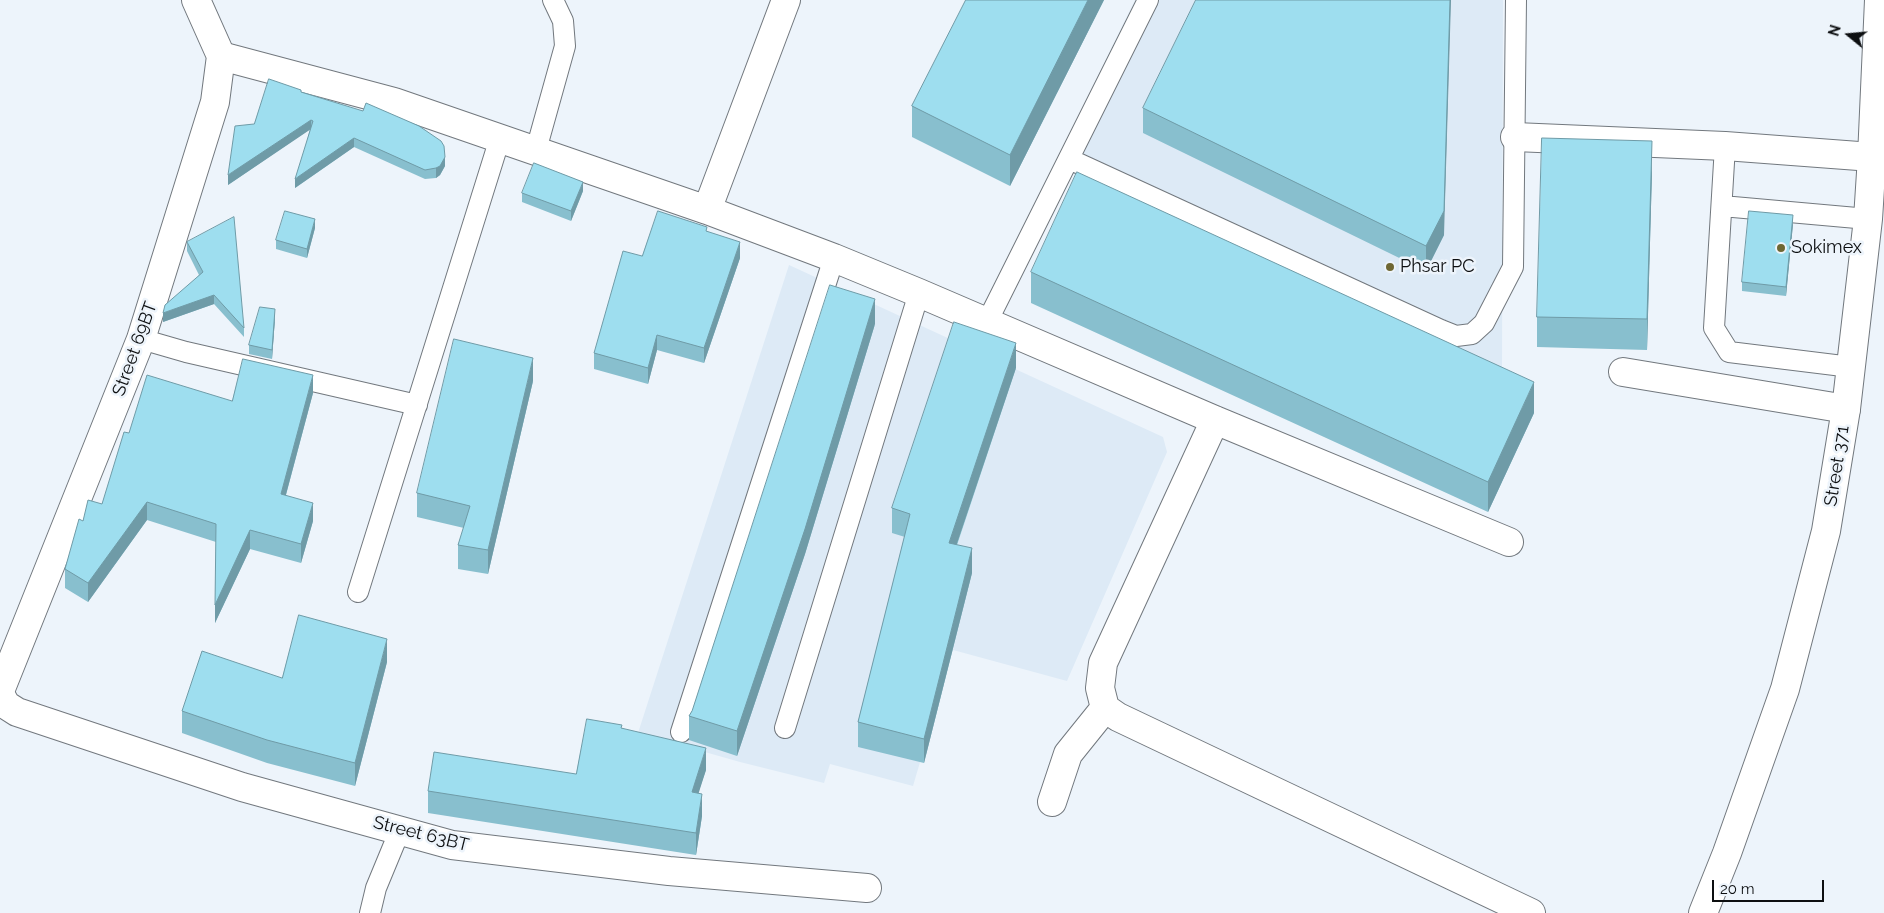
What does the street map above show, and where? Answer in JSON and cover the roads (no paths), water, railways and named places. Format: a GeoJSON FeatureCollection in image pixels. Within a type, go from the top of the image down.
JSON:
{"type":"FeatureCollection","features":[{"type":"Feature","properties":{"kind":"street"},"geometry":{"type":"LineString","coordinates":[[196,0],[221,56],[394,102],[707,210],[834,258],[919,293],[1215,420],[1509,542]]}},
{"type":"Feature","properties":{"kind":"street"},"geometry":{"type":"LineString","coordinates":[[707,210],[786,0]]}},
{"type":"Feature","properties":{"kind":"street","name":"Street 371"},"geometry":{"type":"LineString","coordinates":[[1703,913],[1727,853],[1785,689],[1826,531],[1846,409],[1868,219],[1872,157],[1879,120],[1881,40],[1879,0]]}},
{"type":"Feature","properties":{"kind":"street","name":"Street 69BT"},"geometry":{"type":"LineString","coordinates":[[0,692],[141,339],[215,102],[221,56]]}},
{"type":"Feature","properties":{"kind":"street"},"geometry":{"type":"LineString","coordinates":[[1515,137],[1725,146],[1872,157]]}},
{"type":"Feature","properties":{"kind":"street"},"geometry":{"type":"LineString","coordinates":[[1623,372],[1846,409]]}},
{"type":"Feature","properties":{"kind":"street"},"geometry":{"type":"LineString","coordinates":[[1215,420],[1103,664],[1100,688],[1105,708],[1118,717],[1531,913]]}},
{"type":"Feature","properties":{"kind":"street","name":"Street 63BT"},"geometry":{"type":"LineString","coordinates":[[0,692],[6,706],[17,712],[138,754],[242,787],[452,845],[669,872],[867,888]]}},
{"type":"Feature","properties":{"kind":"street"},"geometry":{"type":"LineString","coordinates":[[1052,802],[1068,754],[1105,708]]}},
{"type":"Feature","properties":{"kind":"lane"},"geometry":{"type":"LineString","coordinates":[[536,150],[565,46],[563,21],[553,0]]}},
{"type":"Feature","properties":{"kind":"lane"},"geometry":{"type":"LineString","coordinates":[[987,322],[1148,0]]}},
{"type":"Feature","properties":{"kind":"lane"},"geometry":{"type":"LineString","coordinates":[[1069,159],[1456,336],[1472,334],[1484,323],[1513,267],[1516,0]]}},
{"type":"Feature","properties":{"kind":"lane"},"geometry":{"type":"LineString","coordinates":[[358,592],[500,138]]}},
{"type":"Feature","properties":{"kind":"lane"},"geometry":{"type":"LineString","coordinates":[[1725,146],[1714,328],[1729,352],[1850,367]]}},
{"type":"Feature","properties":{"kind":"lane"},"geometry":{"type":"LineString","coordinates":[[1722,206],[1868,219]]}},
{"type":"Feature","properties":{"kind":"lane"},"geometry":{"type":"LineString","coordinates":[[681,732],[834,258]]}},
{"type":"Feature","properties":{"kind":"lane"},"geometry":{"type":"LineString","coordinates":[[785,728],[919,293]]}},
{"type":"Feature","properties":{"kind":"lane"},"geometry":{"type":"LineString","coordinates":[[141,339],[186,352],[417,406]]}},
{"type":"Feature","properties":{"kind":"lane"},"geometry":{"type":"LineString","coordinates":[[370,913],[376,888],[400,830]]}},
{"type":"Feature","properties":{"kind":"place","name":"Sokimex"},"geometry":{"type":"Point","coordinates":[1781,248]}},
{"type":"Feature","properties":{"kind":"place","name":"Phsar PC"},"geometry":{"type":"Point","coordinates":[1390,267]}}]}
